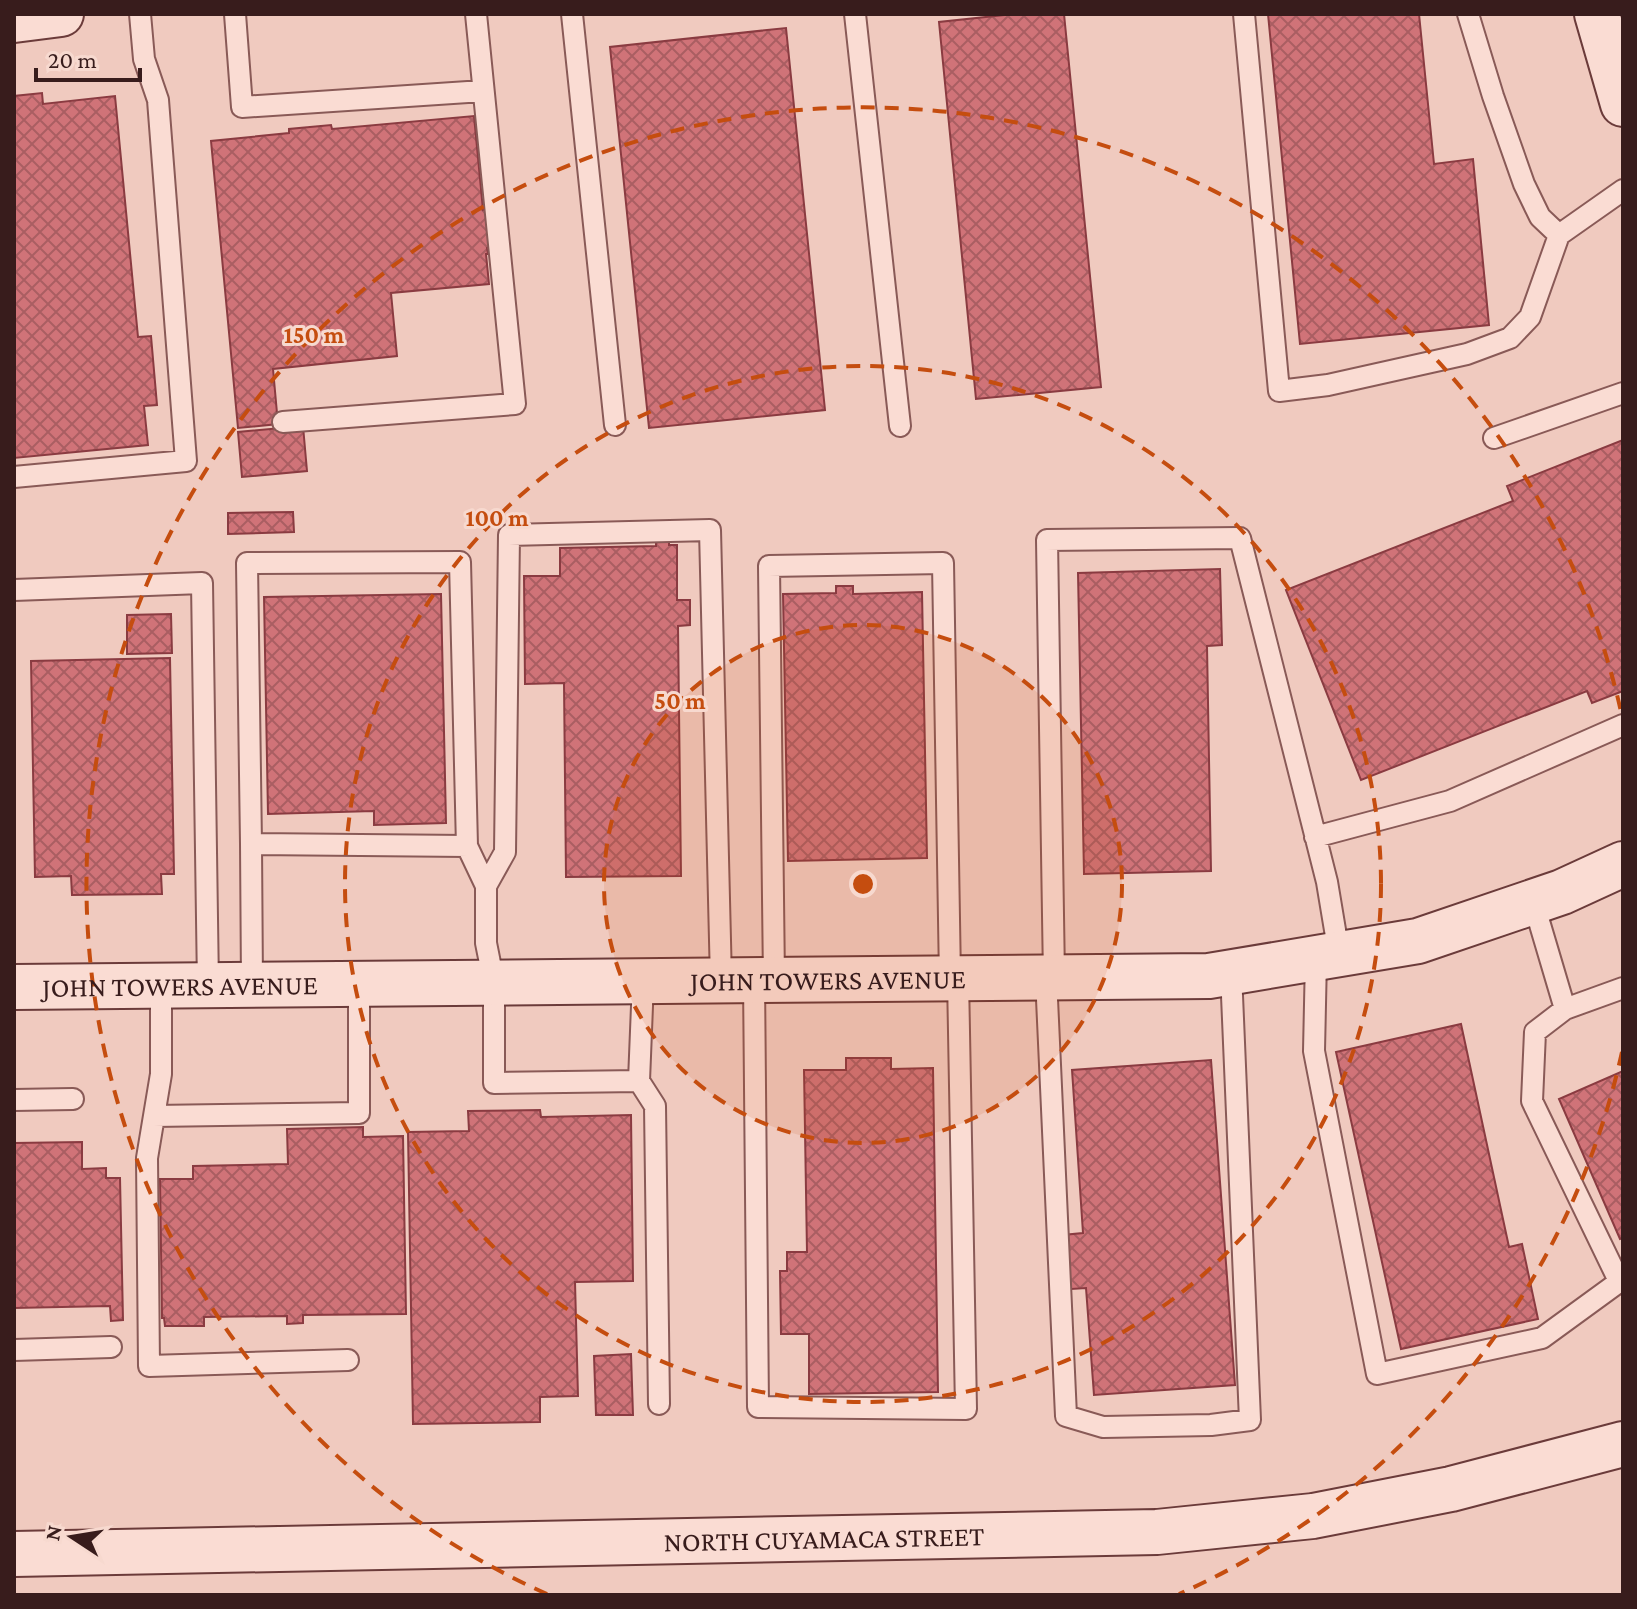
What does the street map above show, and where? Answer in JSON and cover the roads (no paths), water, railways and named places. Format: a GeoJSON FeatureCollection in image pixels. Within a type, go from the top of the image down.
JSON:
{"type":"FeatureCollection","features":[{"type":"Feature","properties":{"kind":"street"},"geometry":{"type":"LineString","coordinates":[[14,20],[61,14]]}},
{"type":"Feature","properties":{"kind":"street"},"geometry":{"type":"LineString","coordinates":[[1597,14],[1623,104]]}},
{"type":"Feature","properties":{"kind":"street","name":"JOHN TOWERS AVENUE"},"geometry":{"type":"LineString","coordinates":[[14,987],[1209,976],[1418,941],[1562,892],[1623,864]]}},
{"type":"Feature","properties":{"kind":"street","name":"NORTH CUYAMACA STREET"},"geometry":{"type":"LineString","coordinates":[[14,1554],[1157,1532],[1313,1516],[1451,1489],[1623,1444]]}},
{"type":"Feature","properties":{"kind":"lane"},"geometry":{"type":"LineString","coordinates":[[14,477],[186,461],[158,100],[144,59],[140,14]]}},
{"type":"Feature","properties":{"kind":"lane"},"geometry":{"type":"LineString","coordinates":[[235,14],[242,107],[483,91]]}},
{"type":"Feature","properties":{"kind":"lane"},"geometry":{"type":"LineString","coordinates":[[283,422],[515,404],[476,14]]}},
{"type":"Feature","properties":{"kind":"lane"},"geometry":{"type":"LineString","coordinates":[[572,14],[615,425]]}},
{"type":"Feature","properties":{"kind":"lane"},"geometry":{"type":"LineString","coordinates":[[855,14],[900,426]]}},
{"type":"Feature","properties":{"kind":"lane"},"geometry":{"type":"LineString","coordinates":[[1244,14],[1279,391],[1328,385],[1467,354],[1510,338],[1530,317],[1559,235],[1623,190]]}},
{"type":"Feature","properties":{"kind":"lane"},"geometry":{"type":"LineString","coordinates":[[1468,14],[1524,184],[1540,217],[1559,235]]}},
{"type":"Feature","properties":{"kind":"lane"},"geometry":{"type":"LineString","coordinates":[[1494,438],[1623,393]]}},
{"type":"Feature","properties":{"kind":"lane"},"geometry":{"type":"LineString","coordinates":[[486,886],[505,852],[509,535],[710,530],[749,980],[758,1407],[966,1409],[943,563],[769,566],[749,980]]}},
{"type":"Feature","properties":{"kind":"lane"},"geometry":{"type":"LineString","coordinates":[[1231,972],[1250,1420],[1211,1425],[1103,1427],[1066,1416],[1050,977],[1047,540],[1240,538],[1327,882],[1328,956],[1314,1051],[1377,1374],[1542,1338],[1621,1280],[1532,1101],[1535,1032],[1565,1009],[1623,988]]}},
{"type":"Feature","properties":{"kind":"lane"},"geometry":{"type":"LineString","coordinates":[[252,985],[247,563],[460,562],[467,846],[486,886],[486,943],[494,983],[494,1083],[639,1081]]}},
{"type":"Feature","properties":{"kind":"lane"},"geometry":{"type":"LineString","coordinates":[[14,590],[202,583],[208,985]]}},
{"type":"Feature","properties":{"kind":"lane"},"geometry":{"type":"LineString","coordinates":[[1315,837],[1450,801],[1623,725]]}},
{"type":"Feature","properties":{"kind":"lane"},"geometry":{"type":"LineString","coordinates":[[251,844],[467,846]]}},
{"type":"Feature","properties":{"kind":"lane"},"geometry":{"type":"LineString","coordinates":[[1533,901],[1565,1009]]}},
{"type":"Feature","properties":{"kind":"lane"},"geometry":{"type":"LineString","coordinates":[[643,981],[639,1081],[655,1106],[659,1404]]}},
{"type":"Feature","properties":{"kind":"lane"},"geometry":{"type":"LineString","coordinates":[[154,1116],[359,1113],[359,984]]}},
{"type":"Feature","properties":{"kind":"lane"},"geometry":{"type":"LineString","coordinates":[[161,986],[161,1074],[147,1158],[149,1366],[348,1360]]}},
{"type":"Feature","properties":{"kind":"lane"},"geometry":{"type":"LineString","coordinates":[[14,1100],[73,1099]]}},
{"type":"Feature","properties":{"kind":"lane"},"geometry":{"type":"LineString","coordinates":[[14,1350],[111,1347]]}}]}
